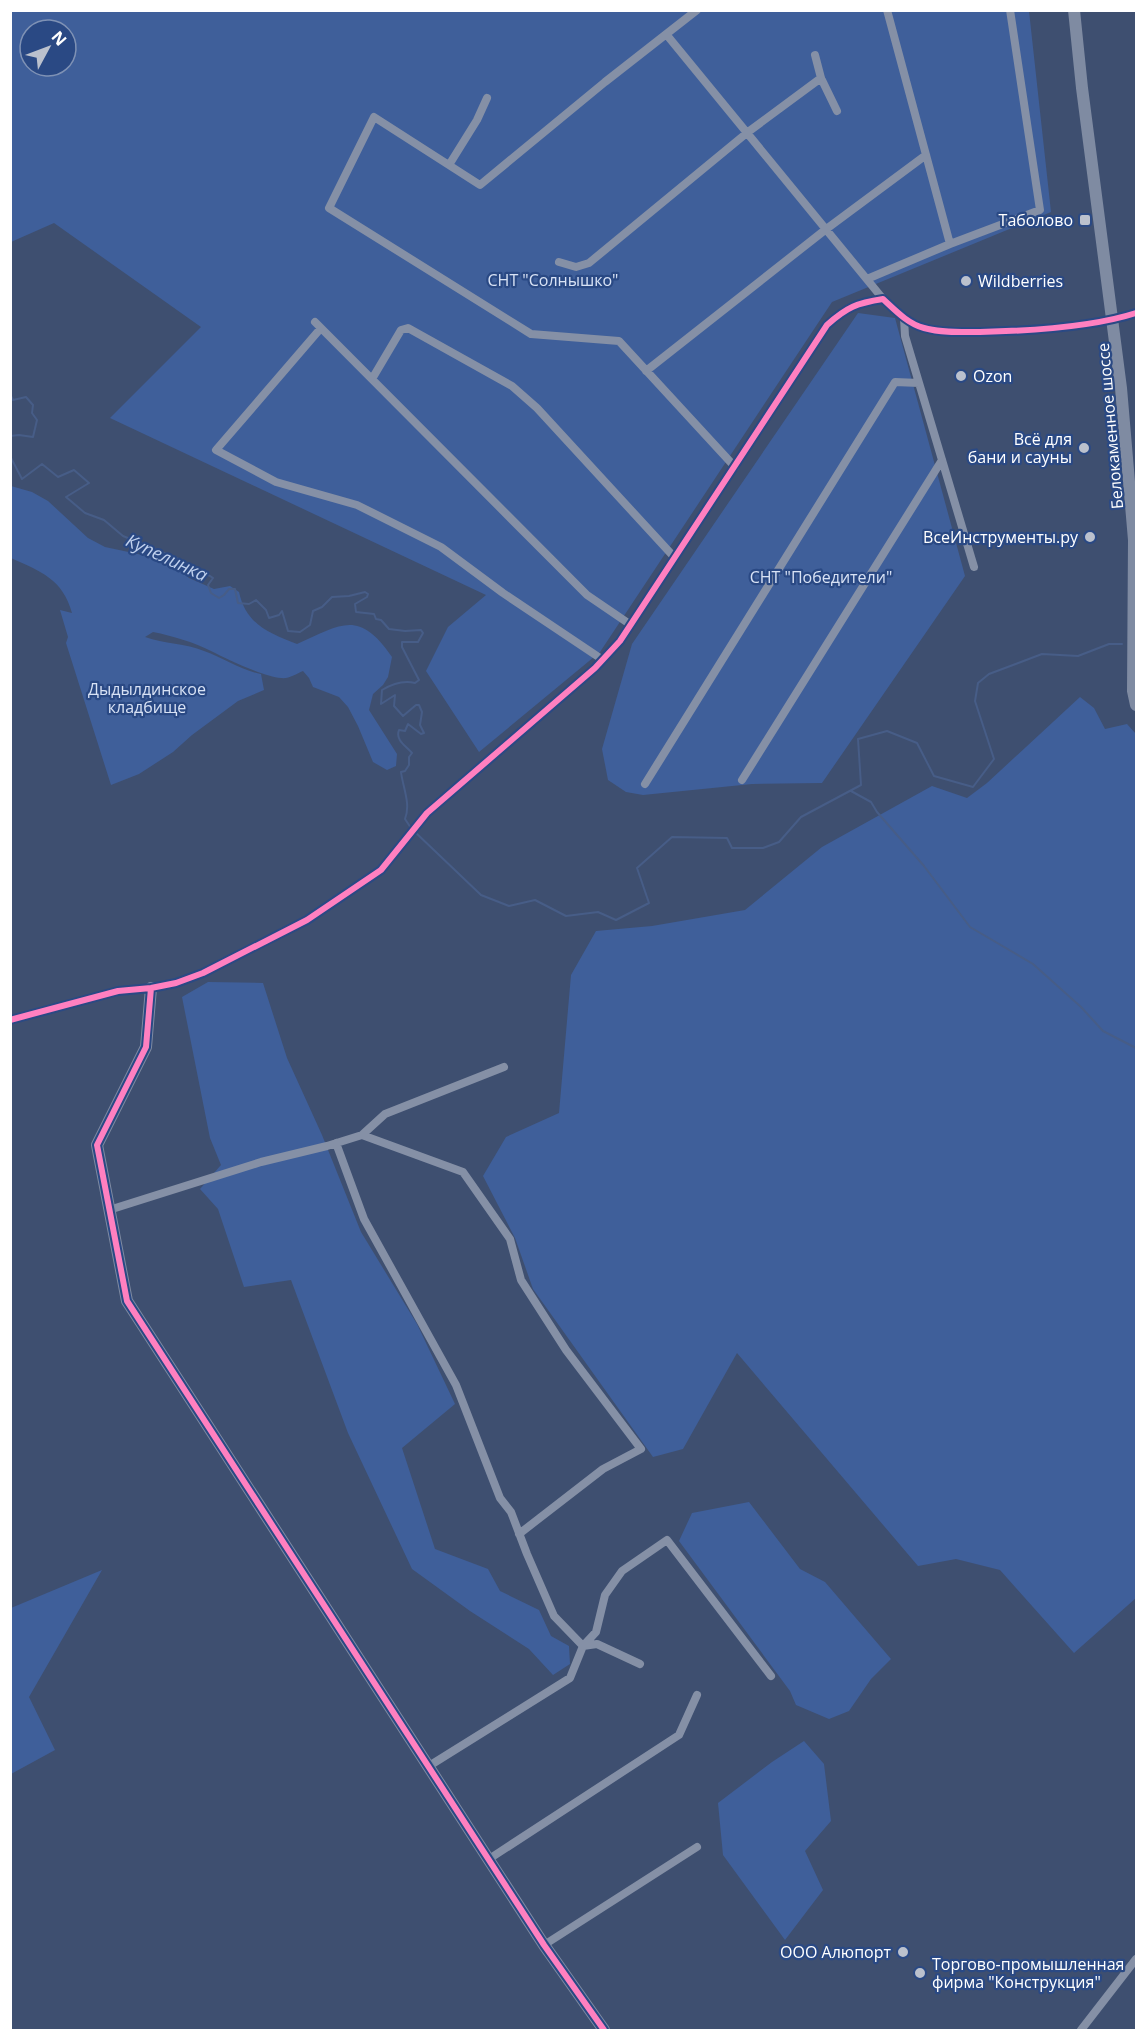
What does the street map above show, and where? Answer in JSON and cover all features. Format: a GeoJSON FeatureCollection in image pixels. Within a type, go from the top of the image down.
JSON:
{"type":"FeatureCollection","features":[{"type":"Feature","properties":{"kind":"street"},"geometry":{"type":"LineString","coordinates":[[697,10],[480,185],[374,117],[329,208],[531,334],[619,341],[735,467]]}},
{"type":"Feature","properties":{"kind":"street"},"geometry":{"type":"LineString","coordinates":[[887,10],[950,244]]}},
{"type":"Feature","properties":{"kind":"street"},"geometry":{"type":"LineString","coordinates":[[867,279],[1040,210],[1010,10]]}},
{"type":"Feature","properties":{"kind":"street","name":"Белокаменное шоссе"},"geometry":{"type":"LineString","coordinates":[[1074,10],[1084,111],[1121,388],[1134,540],[1133,691],[1137,705]]}},
{"type":"Feature","properties":{"kind":"street"},"geometry":{"type":"LineString","coordinates":[[666,34],[748,132],[825,230],[883,299],[904,318],[923,328],[967,332],[1045,328],[1113,319],[1137,313]]}},
{"type":"Feature","properties":{"kind":"street"},"geometry":{"type":"LineString","coordinates":[[815,55],[821,78],[837,111]]}},
{"type":"Feature","properties":{"kind":"street"},"geometry":{"type":"LineString","coordinates":[[559,262],[576,267],[589,263],[748,132],[821,78]]}},
{"type":"Feature","properties":{"kind":"street"},"geometry":{"type":"LineString","coordinates":[[449,165],[477,120],[487,98]]}},
{"type":"Feature","properties":{"kind":"street"},"geometry":{"type":"LineString","coordinates":[[646,371],[825,230],[926,155]]}},
{"type":"Feature","properties":{"kind":"street"},"geometry":{"type":"LineString","coordinates":[[10,1020],[118,991],[176,983],[203,973],[307,920],[381,870],[418,822],[603,660],[620,641],[827,325],[840,313],[857,303],[883,299]]}},
{"type":"Feature","properties":{"kind":"street"},"geometry":{"type":"LineString","coordinates":[[904,318],[905,336],[974,567]]}},
{"type":"Feature","properties":{"kind":"street"},"geometry":{"type":"LineString","coordinates":[[603,660],[503,593],[441,547],[357,505],[276,482],[216,450],[318,325],[587,595],[631,625]]}},
{"type":"Feature","properties":{"kind":"street"},"geometry":{"type":"LineString","coordinates":[[372,379],[401,330],[408,328],[512,386],[537,408],[675,558]]}},
{"type":"Feature","properties":{"kind":"street"},"geometry":{"type":"LineString","coordinates":[[645,784],[896,382],[919,383]]}},
{"type":"Feature","properties":{"kind":"street"},"geometry":{"type":"LineString","coordinates":[[742,780],[942,460]]}},
{"type":"Feature","properties":{"kind":"street"},"geometry":{"type":"LineString","coordinates":[[151,988],[146,1047],[97,1145],[127,1301],[544,1945],[604,2031]]}},
{"type":"Feature","properties":{"kind":"street"},"geometry":{"type":"LineString","coordinates":[[109,1210],[261,1162],[362,1135],[385,1114],[504,1067]]}},
{"type":"Feature","properties":{"kind":"street"},"geometry":{"type":"LineString","coordinates":[[362,1135],[463,1172],[510,1239],[521,1280],[566,1350],[641,1449],[603,1469],[519,1534]]}},
{"type":"Feature","properties":{"kind":"street"},"geometry":{"type":"LineString","coordinates":[[336,1143],[364,1219],[456,1385],[500,1498],[511,1512],[554,1616],[583,1646]]}},
{"type":"Feature","properties":{"kind":"street"},"geometry":{"type":"LineString","coordinates":[[429,1766],[570,1678],[583,1646],[596,1632],[605,1595],[622,1571],[666,1540],[771,1676]]}},
{"type":"Feature","properties":{"kind":"street"},"geometry":{"type":"LineString","coordinates":[[583,1646],[597,1644],[640,1664]]}},
{"type":"Feature","properties":{"kind":"street"},"geometry":{"type":"LineString","coordinates":[[489,1858],[679,1735],[697,1695]]}},
{"type":"Feature","properties":{"kind":"street"},"geometry":{"type":"LineString","coordinates":[[544,1945],[697,1847]]}},
{"type":"Feature","properties":{"kind":"street"},"geometry":{"type":"LineString","coordinates":[[1081,2031],[1137,1959]]}},
{"type":"Feature","properties":{"kind":"green space","name":"СНТ \"Солнышко\""},"geometry":{"type":"Polygon","coordinates":[[[11,11],[1029,11],[1051,212],[832,302],[600,652],[479,752],[426,671],[448,627],[486,595],[110,418],[201,327],[54,223],[11,242],[11,11]]]}},
{"type":"Feature","properties":{"kind":"green space","name":"СНТ \"Победители\""},"geometry":{"type":"Polygon","coordinates":[[[858,313],[895,318],[965,576],[822,783],[752,784],[643,795],[626,792],[608,780],[602,749],[632,644],[858,313]]]}},
{"type":"Feature","properties":{"kind":"green space","name":"Дыдылдинское кладбище"},"geometry":{"type":"Polygon","coordinates":[[[11,486],[32,492],[48,501],[88,538],[105,547],[166,560],[189,578],[214,589],[230,586],[239,592],[242,603],[253,620],[286,640],[297,644],[326,631],[349,625],[370,632],[392,657],[388,677],[373,694],[369,710],[397,754],[396,766],[387,770],[373,762],[348,707],[339,697],[313,687],[303,671],[287,678],[274,677],[190,642],[153,632],[145,637],[197,648],[246,670],[261,674],[264,690],[238,701],[173,752],[139,774],[111,785],[66,643],[68,637],[60,610],[72,613],[68,601],[63,592],[49,578],[32,567],[11,558],[11,486]]]}},
{"type":"Feature","properties":{"kind":"green space"},"geometry":{"type":"Polygon","coordinates":[[[1080,697],[1094,708],[1105,729],[1127,724],[1136,734],[1136,1598],[1074,1653],[1000,1570],[956,1559],[918,1566],[737,1353],[683,1449],[653,1457],[533,1289],[515,1238],[483,1176],[506,1137],[559,1113],[571,975],[596,931],[652,926],[745,910],[822,847],[932,786],[967,798],[987,783],[1080,697]]]}},
{"type":"Feature","properties":{"kind":"green space"},"geometry":{"type":"Polygon","coordinates":[[[208,982],[263,983],[287,1058],[322,1135],[361,1232],[417,1324],[455,1404],[402,1448],[435,1549],[488,1569],[500,1591],[539,1610],[551,1636],[569,1646],[570,1664],[553,1675],[529,1649],[470,1611],[412,1569],[348,1433],[291,1280],[244,1287],[218,1209],[200,1189],[221,1165],[210,1138],[182,997],[208,982]]]}},
{"type":"Feature","properties":{"kind":"green space"},"geometry":{"type":"Polygon","coordinates":[[[749,1502],[800,1569],[825,1582],[891,1659],[871,1679],[849,1711],[829,1719],[796,1705],[790,1691],[679,1541],[692,1513],[749,1502]]]}},
{"type":"Feature","properties":{"kind":"green space"},"geometry":{"type":"Polygon","coordinates":[[[102,1570],[29,1697],[55,1750],[11,1774],[11,1608],[102,1570]]]}},
{"type":"Feature","properties":{"kind":"green space"},"geometry":{"type":"Polygon","coordinates":[[[804,1741],[824,1764],[831,1821],[805,1851],[823,1890],[785,1940],[723,1855],[718,1803],[804,1741]]]}},
{"type":"Feature","properties":{"kind":"waterway","name":"Купелинка"},"geometry":{"type":"LineString","coordinates":[[10,394],[13,400],[26,397],[33,405],[32,413],[37,420],[33,437],[10,436]]}},
{"type":"Feature","properties":{"kind":"waterway","name":"Купелинка"},"geometry":{"type":"LineString","coordinates":[[10,456],[22,479],[42,464],[58,477],[74,470],[89,483],[66,497],[85,513],[104,520],[123,536],[181,560],[184,568],[210,576],[213,578],[208,585],[211,593],[219,598],[229,589],[235,589],[238,603],[249,604],[256,600],[266,610],[269,618],[279,615],[282,611],[288,631],[300,632],[310,625],[313,611],[322,607],[332,597],[365,592],[368,594],[367,597],[355,604],[356,612],[374,614],[376,619],[381,620],[389,629],[421,630],[423,633],[418,642],[402,642],[402,647],[419,680],[415,683],[398,683],[382,690],[381,704],[395,695],[394,706],[403,716],[416,705],[419,705],[422,712],[420,725],[424,733],[421,734],[408,724],[405,731],[399,730],[398,734],[402,743],[412,753],[409,757],[409,765],[405,771],[401,772],[407,802],[405,819],[411,828]]}},
{"type":"Feature","properties":{"kind":"waterway","name":"Купелинка"},"geometry":{"type":"LineString","coordinates":[[415,832],[481,895],[509,906],[535,900],[566,916],[598,912],[616,920],[649,903],[637,868],[672,837],[727,838],[732,848],[763,848],[779,842],[801,817],[861,785],[858,739],[887,731],[917,743],[934,776],[973,787],[994,759],[975,701],[978,683],[989,674],[1042,654],[1078,656],[1109,644],[1122,644]]}},
{"type":"Feature","properties":{"kind":"waterway"},"geometry":{"type":"LineString","coordinates":[[851,791],[871,802],[924,866],[970,927],[1033,964],[1081,1007],[1103,1031],[1136,1048]]}},
{"type":"Feature","properties":{"kind":"cycle path"},"geometry":{"type":"LineString","coordinates":[[10,1020],[118,991],[176,983],[203,973],[307,920],[381,870],[427,813],[595,668],[620,641],[827,325],[847,310],[859,304],[883,299],[902,316],[918,326],[938,331],[959,332],[1018,331],[1059,327],[1100,322],[1136,313]]}},
{"type":"Feature","properties":{"kind":"cycle path"},"geometry":{"type":"LineString","coordinates":[[151,988],[146,1047],[97,1145],[127,1301],[544,1945],[604,2030]]}},
{"type":"Feature","properties":{"kind":"place","name":"Таболово"},"geometry":{"type":"Point","coordinates":[1085,220]}},
{"type":"Feature","properties":{"kind":"place","name":"Wildberries"},"geometry":{"type":"Point","coordinates":[966,281]}},
{"type":"Feature","properties":{"kind":"place","name":"Ozon"},"geometry":{"type":"Point","coordinates":[961,376]}},
{"type":"Feature","properties":{"kind":"place","name":"Всё для бани и сауны"},"geometry":{"type":"Point","coordinates":[1084,448]}},
{"type":"Feature","properties":{"kind":"place","name":"ВсеИнструменты.ру"},"geometry":{"type":"Point","coordinates":[1090,537]}},
{"type":"Feature","properties":{"kind":"place","name":"ООО Алюпорт"},"geometry":{"type":"Point","coordinates":[903,1952]}},
{"type":"Feature","properties":{"kind":"place","name":"Торгово-промышленная фирма \"Конструкция\""},"geometry":{"type":"Point","coordinates":[920,1973]}}]}
